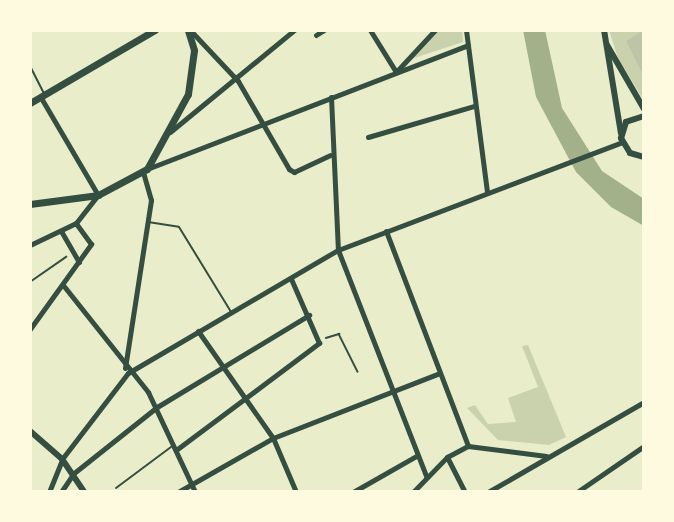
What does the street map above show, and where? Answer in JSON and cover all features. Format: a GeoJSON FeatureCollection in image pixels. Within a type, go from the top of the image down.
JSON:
{"type":"FeatureCollection","features":[{"type":"Feature","properties":{"kind":"main road"},"geometry":{"type":"LineString","coordinates":[[122,49],[145,30]]}},
{"type":"Feature","properties":{"kind":"main road"},"geometry":{"type":"LineString","coordinates":[[30,103],[155,30]]}},
{"type":"Feature","properties":{"kind":"main road"},"geometry":{"type":"LineString","coordinates":[[30,204],[98,195],[145,170],[170,132],[194,68],[189,30]]}},
{"type":"Feature","properties":{"kind":"street"},"geometry":{"type":"LineString","coordinates":[[189,30],[238,81],[264,123],[284,162],[294,172],[330,155]]}},
{"type":"Feature","properties":{"kind":"street"},"geometry":{"type":"LineString","coordinates":[[170,132],[238,81],[294,30]]}},
{"type":"Feature","properties":{"kind":"street"},"geometry":{"type":"LineString","coordinates":[[316,35],[324,30]]}},
{"type":"Feature","properties":{"kind":"street"},"geometry":{"type":"LineString","coordinates":[[370,30],[396,72]]}},
{"type":"Feature","properties":{"kind":"street"},"geometry":{"type":"LineString","coordinates":[[396,72],[435,30]]}},
{"type":"Feature","properties":{"kind":"street"},"geometry":{"type":"LineString","coordinates":[[466,30],[474,106],[487,192]]}},
{"type":"Feature","properties":{"kind":"street"},"geometry":{"type":"LineString","coordinates":[[604,30],[621,138],[630,153],[644,157]]}},
{"type":"Feature","properties":{"kind":"street"},"geometry":{"type":"LineString","coordinates":[[605,39],[644,109]]}},
{"type":"Feature","properties":{"kind":"street"},"geometry":{"type":"LineString","coordinates":[[127,371],[148,222],[149,185],[145,170],[468,45]]}},
{"type":"Feature","properties":{"kind":"street"},"geometry":{"type":"LineString","coordinates":[[30,245],[76,223],[98,195],[43,96]]}},
{"type":"Feature","properties":{"kind":"street"},"geometry":{"type":"LineString","coordinates":[[331,97],[330,155],[338,250],[390,393],[426,476]]}},
{"type":"Feature","properties":{"kind":"street"},"geometry":{"type":"LineString","coordinates":[[368,137],[474,106]]}},
{"type":"Feature","properties":{"kind":"street"},"geometry":{"type":"LineString","coordinates":[[49,492],[62,459],[127,371],[338,250],[597,152],[621,138],[632,118],[644,116]]}},
{"type":"Feature","properties":{"kind":"street"},"geometry":{"type":"LineString","coordinates":[[30,329],[91,244],[76,223]]}},
{"type":"Feature","properties":{"kind":"street"},"geometry":{"type":"LineString","coordinates":[[61,231],[79,262]]}},
{"type":"Feature","properties":{"kind":"street"},"geometry":{"type":"LineString","coordinates":[[386,231],[437,374],[468,446]]}},
{"type":"Feature","properties":{"kind":"street"},"geometry":{"type":"LineString","coordinates":[[175,448],[247,400],[320,340],[291,279]]}},
{"type":"Feature","properties":{"kind":"street"},"geometry":{"type":"LineString","coordinates":[[63,285],[157,407],[195,492]]}},
{"type":"Feature","properties":{"kind":"street"},"geometry":{"type":"LineString","coordinates":[[61,492],[74,473],[157,407],[309,315]]}},
{"type":"Feature","properties":{"kind":"street"},"geometry":{"type":"LineString","coordinates":[[198,331],[273,438],[296,492]]}},
{"type":"Feature","properties":{"kind":"street"},"geometry":{"type":"LineString","coordinates":[[178,492],[273,438],[437,374]]}},
{"type":"Feature","properties":{"kind":"street"},"geometry":{"type":"LineString","coordinates":[[488,492],[644,402]]}},
{"type":"Feature","properties":{"kind":"street"},"geometry":{"type":"LineString","coordinates":[[31,434],[62,459],[74,473],[84,492]]}},
{"type":"Feature","properties":{"kind":"street"},"geometry":{"type":"LineString","coordinates":[[413,492],[426,476],[447,457],[468,446],[547,456]]}},
{"type":"Feature","properties":{"kind":"street"},"geometry":{"type":"LineString","coordinates":[[577,492],[643,447]]}},
{"type":"Feature","properties":{"kind":"street"},"geometry":{"type":"LineString","coordinates":[[353,492],[416,456]]}},
{"type":"Feature","properties":{"kind":"street"},"geometry":{"type":"LineString","coordinates":[[447,457],[465,492]]}},
{"type":"Feature","properties":{"kind":"lane"},"geometry":{"type":"LineString","coordinates":[[30,66],[43,96]]}},
{"type":"Feature","properties":{"kind":"lane"},"geometry":{"type":"LineString","coordinates":[[148,222],[179,227],[231,312]]}},
{"type":"Feature","properties":{"kind":"lane"},"geometry":{"type":"LineString","coordinates":[[116,488],[175,448]]}},
{"type":"Feature","properties":{"kind":"path"},"geometry":{"type":"LineString","coordinates":[[30,282],[73,252]]}},
{"type":"Feature","properties":{"kind":"path"},"geometry":{"type":"LineString","coordinates":[[320,340],[339,334],[358,372]]}},
{"type":"Feature","properties":{"kind":"shaded area"},"geometry":{"type":"Polygon","coordinates":[[[439,30],[462,30],[463,42],[408,60],[439,30]]]}},
{"type":"Feature","properties":{"kind":"shaded area"},"geometry":{"type":"Polygon","coordinates":[[[523,30],[545,30],[562,108],[602,171],[644,199],[644,226],[611,207],[576,172],[536,97],[523,30]]]}},
{"type":"Feature","properties":{"kind":"shaded area"},"geometry":{"type":"Polygon","coordinates":[[[609,30],[644,30],[644,101],[618,58],[609,30]]]}},
{"type":"Feature","properties":{"kind":"shaded area"},"geometry":{"type":"Polygon","coordinates":[[[528,345],[566,437],[549,445],[498,440],[467,408],[475,405],[488,424],[516,422],[508,398],[538,387],[522,346],[528,345]]]}},
{"type":"Feature","properties":{"kind":"building"},"geometry":{"type":"Polygon","coordinates":[[[644,30],[644,77],[626,41],[644,30]]]}}]}
